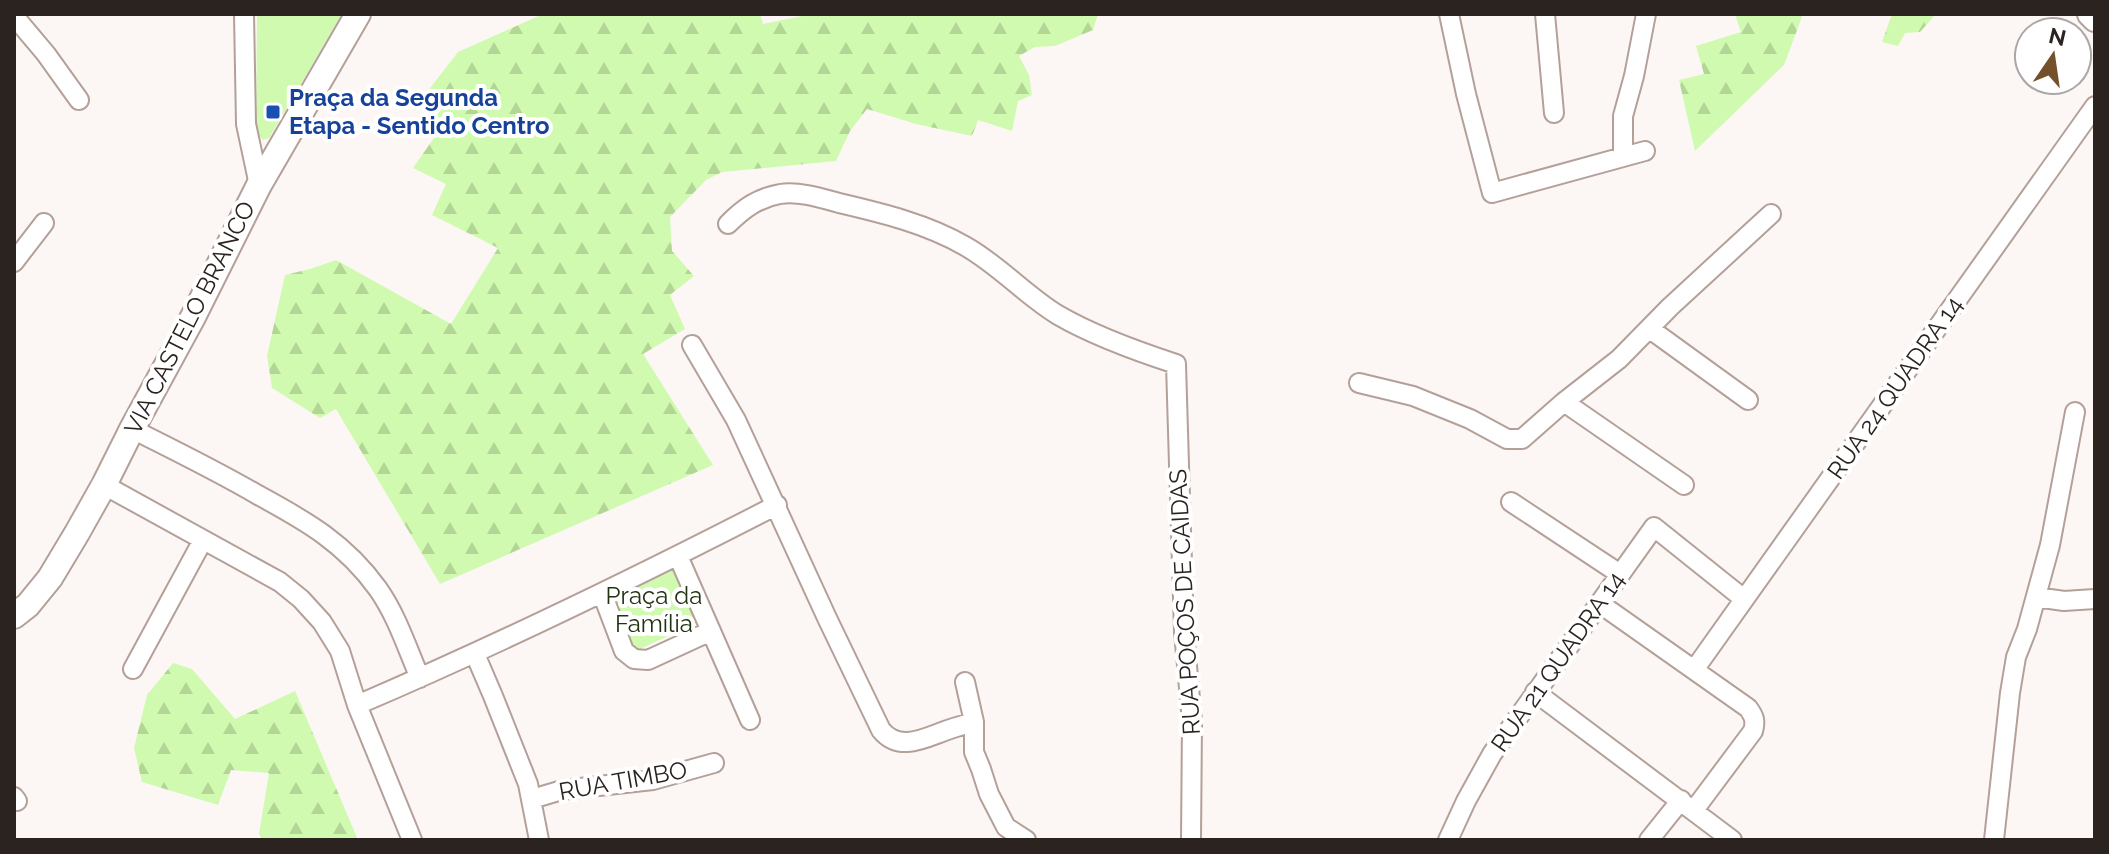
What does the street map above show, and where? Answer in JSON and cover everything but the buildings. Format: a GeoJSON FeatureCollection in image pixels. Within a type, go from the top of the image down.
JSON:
{"type":"FeatureCollection","features":[{"type":"Feature","properties":{"kind":"main road","name":"VIA CASTELO BRANCO"},"geometry":{"type":"LineString","coordinates":[[14,616],[28,605],[50,578],[104,485],[259,185],[358,14]]}},
{"type":"Feature","properties":{"kind":"main road"},"geometry":{"type":"LineString","coordinates":[[2090,14],[2095,19]]}},
{"type":"Feature","properties":{"kind":"street"},"geometry":{"type":"LineString","coordinates":[[244,14],[246,124],[259,185]]}},
{"type":"Feature","properties":{"kind":"street"},"geometry":{"type":"LineString","coordinates":[[1449,14],[1492,193],[1645,151]]}},
{"type":"Feature","properties":{"kind":"street"},"geometry":{"type":"LineString","coordinates":[[1545,14],[1554,113]]}},
{"type":"Feature","properties":{"kind":"street"},"geometry":{"type":"LineString","coordinates":[[1623,157],[1623,116],[1646,14]]}},
{"type":"Feature","properties":{"kind":"street"},"geometry":{"type":"LineString","coordinates":[[14,16],[79,100]]}},
{"type":"Feature","properties":{"kind":"street","name":"RUA 24 QUADRA 14"},"geometry":{"type":"LineString","coordinates":[[1694,670],[2095,106]]}},
{"type":"Feature","properties":{"kind":"street","name":"RUA POÇOS DE CAIDAS"},"geometry":{"type":"LineString","coordinates":[[728,224],[742,210],[760,199],[783,193],[812,196],[937,231],[968,248],[1055,313],[1081,327],[1176,364],[1184,617],[1192,722],[1191,840]]}},
{"type":"Feature","properties":{"kind":"street"},"geometry":{"type":"LineString","coordinates":[[1359,383],[1413,396],[1513,440],[1522,439],[1619,359],[1670,307],[1771,214]]}},
{"type":"Feature","properties":{"kind":"street"},"geometry":{"type":"LineString","coordinates":[[14,262],[44,223]]}},
{"type":"Feature","properties":{"kind":"street"},"geometry":{"type":"LineString","coordinates":[[1650,329],[1748,400]]}},
{"type":"Feature","properties":{"kind":"street"},"geometry":{"type":"LineString","coordinates":[[692,345],[736,420],[881,730],[886,736],[900,742],[923,739],[974,722]]}},
{"type":"Feature","properties":{"kind":"street"},"geometry":{"type":"LineString","coordinates":[[1564,402],[1684,485]]}},
{"type":"Feature","properties":{"kind":"street"},"geometry":{"type":"LineString","coordinates":[[1994,840],[2016,657],[2050,545],[2075,412]]}},
{"type":"Feature","properties":{"kind":"street"},"geometry":{"type":"LineString","coordinates":[[132,429],[298,517],[341,546],[380,591],[420,678]]}},
{"type":"Feature","properties":{"kind":"street"},"geometry":{"type":"LineString","coordinates":[[104,485],[280,582],[322,622],[340,651],[357,705],[412,840]]}},
{"type":"Feature","properties":{"kind":"street"},"geometry":{"type":"LineString","coordinates":[[1511,502],[1620,574]]}},
{"type":"Feature","properties":{"kind":"street"},"geometry":{"type":"LineString","coordinates":[[357,705],[475,654],[777,505]]}},
{"type":"Feature","properties":{"kind":"street","name":"RUA 21 QUADRA 14"},"geometry":{"type":"LineString","coordinates":[[1448,840],[1492,754],[1654,527],[1744,599]]}},
{"type":"Feature","properties":{"kind":"street"},"geometry":{"type":"LineString","coordinates":[[133,669],[203,540]]}},
{"type":"Feature","properties":{"kind":"street"},"geometry":{"type":"LineString","coordinates":[[678,556],[750,720]]}},
{"type":"Feature","properties":{"kind":"street"},"geometry":{"type":"LineString","coordinates":[[602,593],[624,651],[634,659],[648,660],[711,631]]}},
{"type":"Feature","properties":{"kind":"street"},"geometry":{"type":"LineString","coordinates":[[2036,597],[2064,601],[2095,599]]}},
{"type":"Feature","properties":{"kind":"street"},"geometry":{"type":"LineString","coordinates":[[1599,603],[1748,708],[1754,717],[1753,731],[1688,805],[1649,840]]}},
{"type":"Feature","properties":{"kind":"street"},"geometry":{"type":"LineString","coordinates":[[475,654],[517,755],[532,799],[539,840]]}},
{"type":"Feature","properties":{"kind":"street"},"geometry":{"type":"LineString","coordinates":[[965,682],[974,722],[974,752],[989,794],[1006,827],[1026,840]]}},
{"type":"Feature","properties":{"kind":"street"},"geometry":{"type":"LineString","coordinates":[[1535,692],[1732,840]]}},
{"type":"Feature","properties":{"kind":"street"},"geometry":{"type":"LineString","coordinates":[[942,732],[974,752]]}},
{"type":"Feature","properties":{"kind":"street","name":"RUA TIMBO"},"geometry":{"type":"LineString","coordinates":[[532,799],[562,790],[653,780],[714,763]]}},
{"type":"Feature","properties":{"kind":"green space"},"geometry":{"type":"Polygon","coordinates":[[[257,14],[342,14],[269,138],[263,140],[256,132],[257,14]]]}},
{"type":"Feature","properties":{"kind":"green space"},"geometry":{"type":"Polygon","coordinates":[[[543,14],[760,14],[763,24],[812,14],[1098,14],[1093,30],[1055,46],[1035,47],[1019,56],[1029,75],[1032,95],[1018,101],[1012,131],[978,120],[972,136],[867,109],[850,131],[836,161],[722,172],[706,180],[670,217],[672,251],[694,276],[670,295],[685,329],[643,354],[713,465],[440,584],[336,409],[320,418],[272,388],[267,356],[285,275],[336,260],[451,324],[498,248],[432,215],[446,184],[413,168],[436,135],[427,92],[458,52],[543,14]]]}},
{"type":"Feature","properties":{"kind":"green space"},"geometry":{"type":"Polygon","coordinates":[[[1735,14],[1803,14],[1784,65],[1695,151],[1679,80],[1704,74],[1696,46],[1741,32],[1735,14]]]}},
{"type":"Feature","properties":{"kind":"green space"},"geometry":{"type":"Polygon","coordinates":[[[1892,14],[1936,14],[1920,32],[1905,33],[1898,46],[1882,42],[1892,14]]]}},
{"type":"Feature","properties":{"kind":"green space","name":"Praça da Família"},"geometry":{"type":"Polygon","coordinates":[[[672,569],[697,622],[636,651],[610,598],[672,569]]]}},
{"type":"Feature","properties":{"kind":"green space"},"geometry":{"type":"Polygon","coordinates":[[[173,663],[192,669],[235,719],[295,691],[358,840],[262,840],[259,834],[269,773],[231,770],[218,805],[142,782],[134,748],[147,695],[173,663]]]}},
{"type":"Feature","properties":{"kind":"place","name":"Praça da Segunda Etapa - Sentido Centro"},"geometry":{"type":"Point","coordinates":[273,112]}}]}
